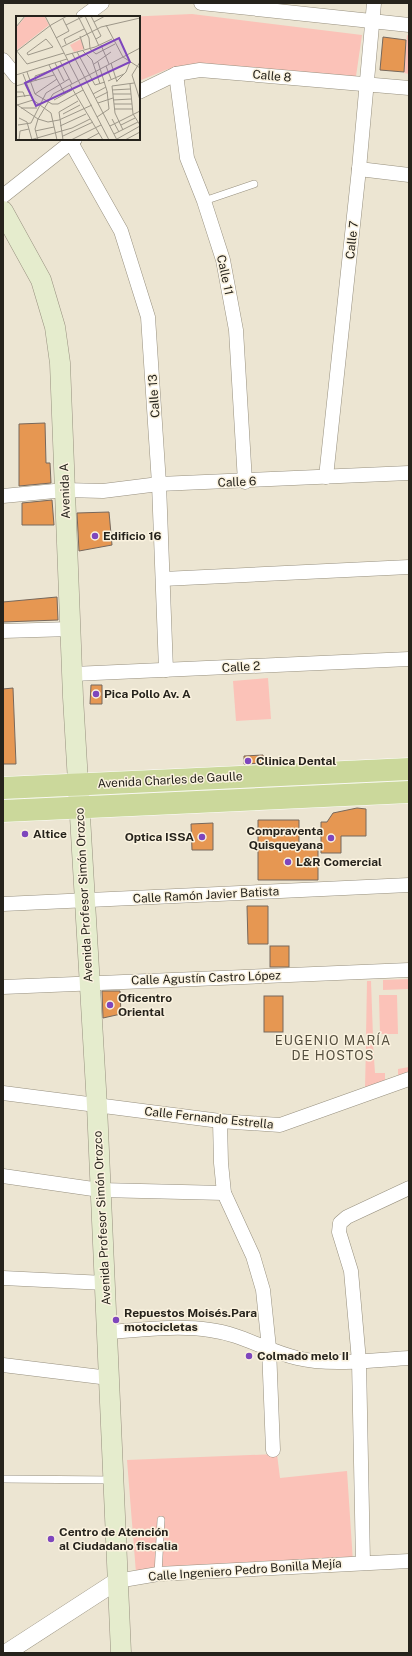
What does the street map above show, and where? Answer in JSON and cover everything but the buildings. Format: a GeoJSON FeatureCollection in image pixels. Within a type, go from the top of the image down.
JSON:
{"type":"FeatureCollection","features":[{"type":"Feature","properties":{"kind":"main road","name":"Avenida A"},"geometry":{"type":"LineString","coordinates":[[3,210],[41,280],[55,327],[60,363],[78,784]]}},
{"type":"Feature","properties":{"kind":"main road","name":"Avenida Charles de Gaulle"},"geometry":{"type":"LineString","coordinates":[[3,788],[409,769]]}},
{"type":"Feature","properties":{"kind":"main road","name":"Avenida Profesor Simón Orozco"},"geometry":{"type":"LineString","coordinates":[[78,784],[97,1106],[121,1653]]}},
{"type":"Feature","properties":{"kind":"main road","name":"Avenida Charles de Gaulle"},"geometry":{"type":"LineString","coordinates":[[3,810],[409,792]]}},
{"type":"Feature","properties":{"kind":"street"},"geometry":{"type":"LineString","coordinates":[[84,16],[102,3]]}},
{"type":"Feature","properties":{"kind":"street"},"geometry":{"type":"LineString","coordinates":[[201,3],[409,25]]}},
{"type":"Feature","properties":{"kind":"street","name":"Calle 7"},"geometry":{"type":"LineString","coordinates":[[326,478],[359,169],[365,85],[374,3]]}},
{"type":"Feature","properties":{"kind":"street","name":"Calle 8"},"geometry":{"type":"LineString","coordinates":[[140,92],[176,74],[200,70],[409,88]]}},
{"type":"Feature","properties":{"kind":"street","name":"Calle 11"},"geometry":{"type":"LineString","coordinates":[[176,74],[187,158],[204,201],[223,260],[236,330],[245,482]]}},
{"type":"Feature","properties":{"kind":"street"},"geometry":{"type":"LineString","coordinates":[[3,196],[72,140]]}},
{"type":"Feature","properties":{"kind":"street","name":"Calle 13"},"geometry":{"type":"LineString","coordinates":[[72,140],[121,231],[148,317],[159,484],[166,670]]}},
{"type":"Feature","properties":{"kind":"street"},"geometry":{"type":"LineString","coordinates":[[359,169],[409,175]]}},
{"type":"Feature","properties":{"kind":"street","name":"Calle 6"},"geometry":{"type":"LineString","coordinates":[[3,496],[65,490],[103,490],[159,484],[245,482],[409,473]]}},
{"type":"Feature","properties":{"kind":"street"},"geometry":{"type":"LineString","coordinates":[[163,580],[409,567]]}},
{"type":"Feature","properties":{"kind":"street"},"geometry":{"type":"LineString","coordinates":[[3,631],[71,629]]}},
{"type":"Feature","properties":{"kind":"street","name":"Calle 2"},"geometry":{"type":"LineString","coordinates":[[73,674],[409,659]]}},
{"type":"Feature","properties":{"kind":"street","name":"Calle Ramón Javier Batista"},"geometry":{"type":"LineString","coordinates":[[3,904],[409,885]]}},
{"type":"Feature","properties":{"kind":"street","name":"Calle Agustín Castro López"},"geometry":{"type":"LineString","coordinates":[[3,987],[409,970]]}},
{"type":"Feature","properties":{"kind":"street","name":"Calle Fernando Estrella"},"geometry":{"type":"LineString","coordinates":[[3,1093],[220,1121],[280,1125],[409,1079]]}},
{"type":"Feature","properties":{"kind":"street"},"geometry":{"type":"LineString","coordinates":[[220,1121],[221,1163],[224,1193],[259,1273],[263,1290],[269,1348],[273,1450]]}},
{"type":"Feature","properties":{"kind":"street"},"geometry":{"type":"LineString","coordinates":[[3,1176],[100,1190],[224,1193]]}},
{"type":"Feature","properties":{"kind":"street"},"geometry":{"type":"LineString","coordinates":[[362,1563],[358,1361],[351,1271],[339,1232],[340,1223],[347,1217],[409,1188]]}},
{"type":"Feature","properties":{"kind":"street"},"geometry":{"type":"LineString","coordinates":[[3,1278],[105,1282]]}},
{"type":"Feature","properties":{"kind":"street"},"geometry":{"type":"LineString","coordinates":[[107,1332],[208,1329],[239,1336],[297,1358],[311,1360],[358,1361],[409,1358]]}},
{"type":"Feature","properties":{"kind":"street"},"geometry":{"type":"LineString","coordinates":[[3,1365],[109,1378]]}},
{"type":"Feature","properties":{"kind":"street","name":"Calle Ingeniero Pedro Bonilla Mejía"},"geometry":{"type":"LineString","coordinates":[[4,1653],[117,1582],[158,1574],[409,1560]]}},
{"type":"Feature","properties":{"kind":"lane"},"geometry":{"type":"LineString","coordinates":[[204,201],[254,184]]}},
{"type":"Feature","properties":{"kind":"lane"},"geometry":{"type":"LineString","coordinates":[[3,1479],[113,1480]]}},
{"type":"Feature","properties":{"kind":"lane"},"geometry":{"type":"LineString","coordinates":[[158,1574],[161,1520]]}},
{"type":"Feature","properties":{"kind":"shaded area"},"geometry":{"type":"Polygon","coordinates":[[[192,14],[362,35],[355,83],[203,67],[168,69],[140,81],[140,16],[192,14]]]}},
{"type":"Feature","properties":{"kind":"shaded area"},"geometry":{"type":"Polygon","coordinates":[[[407,35],[409,36],[409,74],[404,73],[407,35]]]}},
{"type":"Feature","properties":{"kind":"shaded area"},"geometry":{"type":"Polygon","coordinates":[[[268,678],[271,719],[236,721],[233,681],[268,678]]]}},
{"type":"Feature","properties":{"kind":"shaded area"},"geometry":{"type":"Polygon","coordinates":[[[409,979],[409,1011],[408,989],[383,990],[383,980],[409,979]]]}},
{"type":"Feature","properties":{"kind":"shaded area"},"geometry":{"type":"Polygon","coordinates":[[[367,981],[371,981],[373,1037],[366,1037],[367,981]]]}},
{"type":"Feature","properties":{"kind":"shaded area"},"geometry":{"type":"Polygon","coordinates":[[[379,995],[397,995],[398,1034],[380,1034],[379,995]]]}},
{"type":"Feature","properties":{"kind":"shaded area"},"geometry":{"type":"Polygon","coordinates":[[[373,1044],[375,1073],[385,1073],[385,1081],[365,1088],[366,1045],[373,1044]]]}},
{"type":"Feature","properties":{"kind":"shaded area"},"geometry":{"type":"Polygon","coordinates":[[[409,1067],[409,1071],[398,1076],[398,1069],[409,1067]]]}},
{"type":"Feature","properties":{"kind":"shaded area"},"geometry":{"type":"Polygon","coordinates":[[[277,1454],[280,1478],[347,1471],[353,1562],[136,1573],[127,1460],[277,1454]]]}},
{"type":"Feature","properties":{"kind":"place","name":"Edificio 16"},"geometry":{"type":"Point","coordinates":[95,536]}},
{"type":"Feature","properties":{"kind":"place","name":"Pica Pollo Av. A"},"geometry":{"type":"Point","coordinates":[96,694]}},
{"type":"Feature","properties":{"kind":"place","name":"Clinica Dental"},"geometry":{"type":"Point","coordinates":[248,761]}},
{"type":"Feature","properties":{"kind":"place","name":"Altice"},"geometry":{"type":"Point","coordinates":[25,834]}},
{"type":"Feature","properties":{"kind":"place","name":"Optica ISSA"},"geometry":{"type":"Point","coordinates":[202,837]}},
{"type":"Feature","properties":{"kind":"place","name":"Compraventa Quisqueyana"},"geometry":{"type":"Point","coordinates":[331,838]}},
{"type":"Feature","properties":{"kind":"place","name":"L&R Comercial"},"geometry":{"type":"Point","coordinates":[288,862]}},
{"type":"Feature","properties":{"kind":"place","name":"Oficentro Oriental"},"geometry":{"type":"Point","coordinates":[110,1005]}},
{"type":"Feature","properties":{"kind":"place","name":"Repuestos Moisés.Para motocicletas"},"geometry":{"type":"Point","coordinates":[116,1320]}},
{"type":"Feature","properties":{"kind":"place","name":"Colmado melo II"},"geometry":{"type":"Point","coordinates":[249,1356]}},
{"type":"Feature","properties":{"kind":"place","name":"Centro de Atención al Ciudadano fiscalia"},"geometry":{"type":"Point","coordinates":[51,1539]}},
{"type":"Feature","properties":{"kind":"district","name":"EUGENIO MARÍA DE HOSTOS"},"geometry":{"type":"Point","coordinates":[333,1048]}}]}
